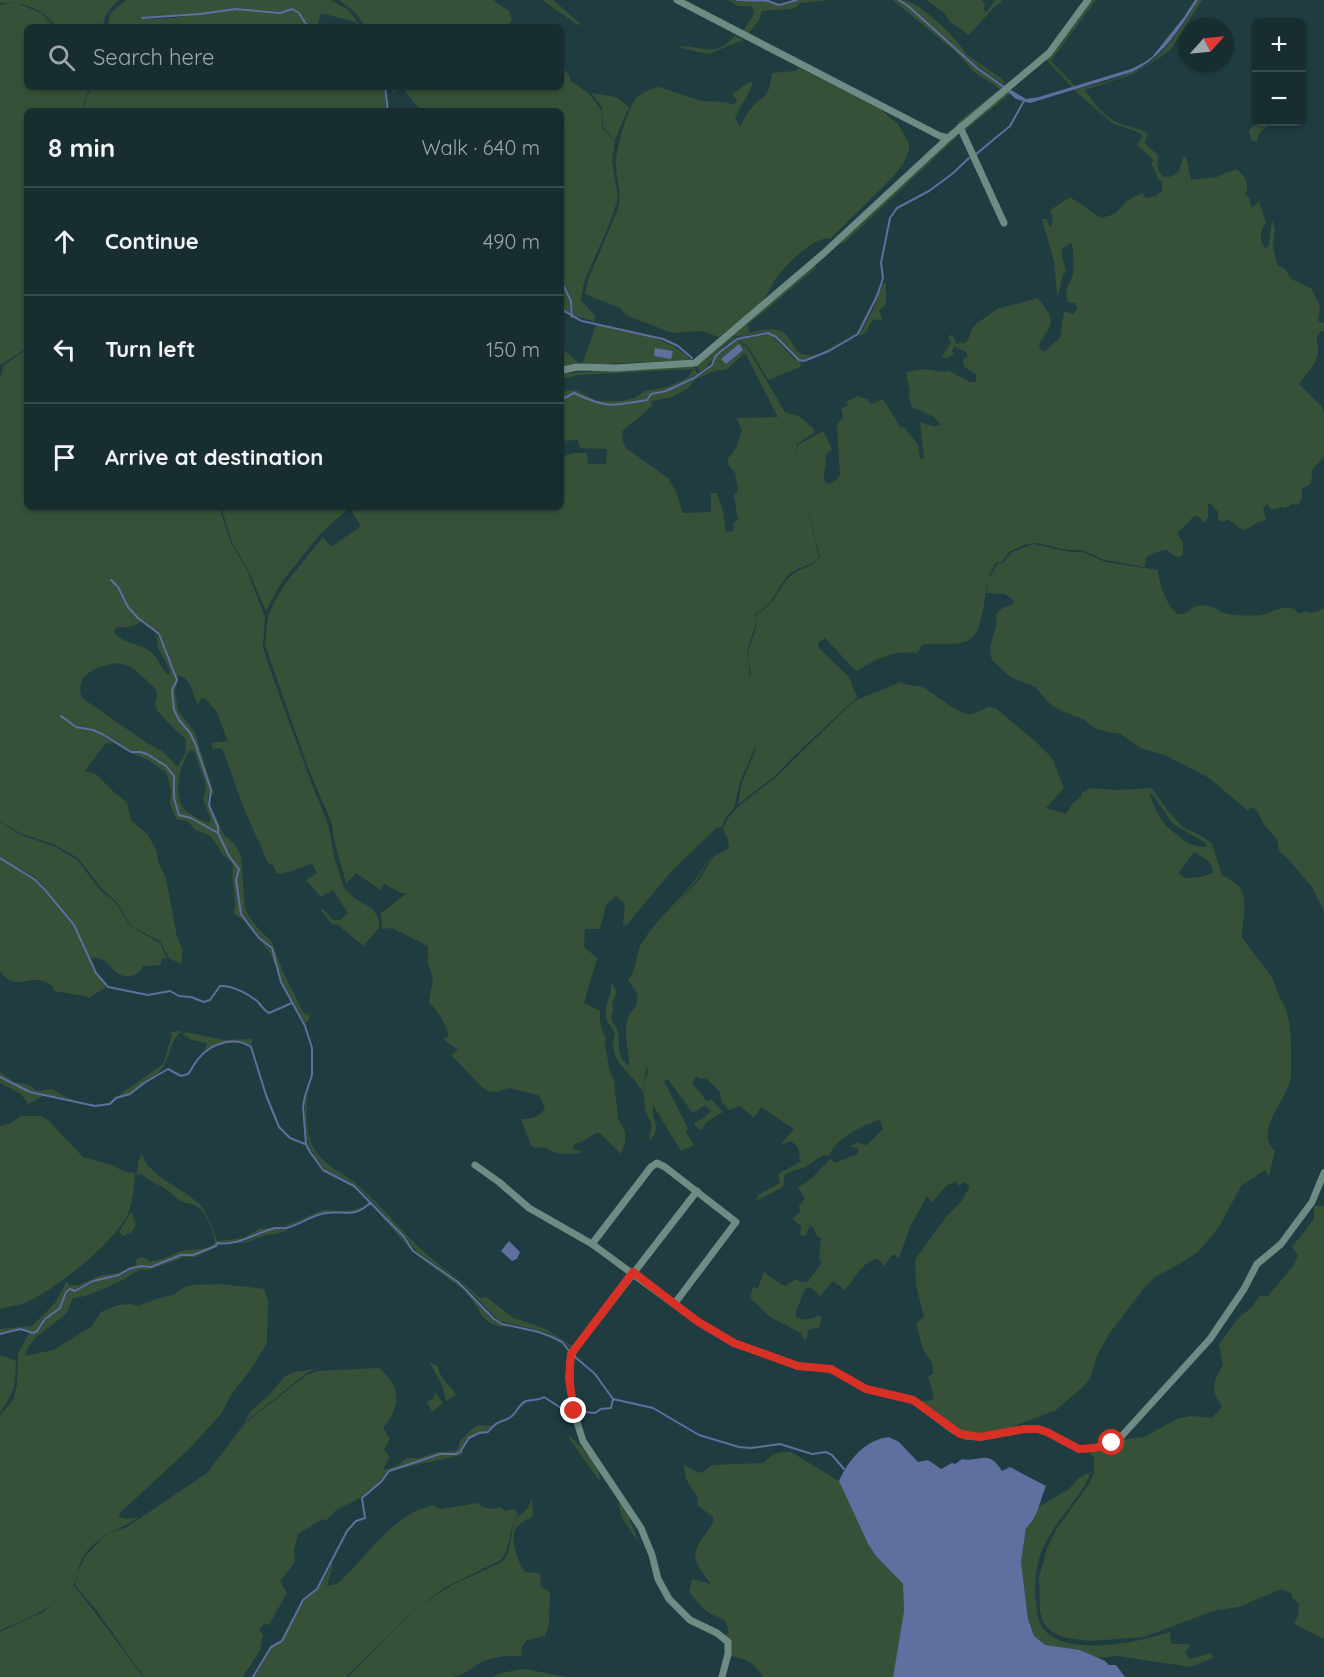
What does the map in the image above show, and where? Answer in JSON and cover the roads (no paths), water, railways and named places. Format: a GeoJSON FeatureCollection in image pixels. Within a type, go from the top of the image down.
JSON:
{"type":"FeatureCollection","features":[{"type":"Feature","properties":{"kind":"street"},"geometry":{"type":"LineString","coordinates":[[677,0],[940,136],[948,138]]}},
{"type":"Feature","properties":{"kind":"street"},"geometry":{"type":"LineString","coordinates":[[564,369],[616,368],[698,361],[824,253],[960,127],[1049,53],[1088,0]]}},
{"type":"Feature","properties":{"kind":"street"},"geometry":{"type":"LineString","coordinates":[[960,127],[1004,223]]}},
{"type":"Feature","properties":{"kind":"street"},"geometry":{"type":"LineString","coordinates":[[592,1244],[651,1167],[657,1163],[697,1191],[736,1222],[675,1304]]}},
{"type":"Feature","properties":{"kind":"street"},"geometry":{"type":"LineString","coordinates":[[475,1165],[529,1208],[592,1244],[697,1321],[734,1343],[798,1366],[831,1369],[866,1389],[913,1400],[960,1434],[980,1437],[1024,1429],[1038,1429],[1079,1449],[1095,1448],[1119,1439],[1210,1339],[1257,1264],[1281,1244],[1312,1202],[1324,1173]]}},
{"type":"Feature","properties":{"kind":"street"},"geometry":{"type":"LineString","coordinates":[[697,1191],[571,1354],[569,1378],[576,1419],[583,1441],[641,1528],[652,1555],[658,1579],[669,1599],[690,1620],[706,1627],[728,1642],[729,1654],[722,1677]]}},
{"type":"Feature","properties":{"kind":"water"},"geometry":{"type":"Polygon","coordinates":[[[1195,0],[1198,0],[1186,18],[1184,17],[1195,0]]]}},
{"type":"Feature","properties":{"kind":"water"},"geometry":{"type":"Polygon","coordinates":[[[1180,22],[1180,27],[1162,50],[1132,72],[1030,103],[1016,99],[1008,92],[1011,90],[1026,99],[1039,97],[1131,69],[1152,57],[1180,22]]]}},
{"type":"Feature","properties":{"kind":"water"},"geometry":{"type":"Polygon","coordinates":[[[739,344],[743,350],[726,364],[721,359],[739,344]]]}},
{"type":"Feature","properties":{"kind":"water"},"geometry":{"type":"Polygon","coordinates":[[[655,348],[673,351],[671,359],[654,356],[655,348]]]}},
{"type":"Feature","properties":{"kind":"water"},"geometry":{"type":"Polygon","coordinates":[[[509,1241],[520,1252],[517,1259],[512,1261],[501,1251],[509,1241]]]}},
{"type":"Feature","properties":{"kind":"water"},"geometry":{"type":"Polygon","coordinates":[[[889,1437],[899,1442],[918,1462],[928,1460],[941,1469],[962,1459],[988,1458],[1002,1471],[1010,1467],[1046,1486],[1036,1514],[1026,1528],[1021,1562],[1028,1619],[1034,1636],[1045,1645],[1080,1650],[1109,1665],[1116,1665],[1125,1677],[893,1677],[904,1611],[903,1584],[876,1556],[868,1544],[839,1481],[853,1458],[865,1446],[889,1437]]]}},
{"type":"Feature","properties":{"kind":"waterway"},"geometry":{"type":"LineString","coordinates":[[737,0],[768,1],[779,5],[797,0]]}},
{"type":"Feature","properties":{"kind":"waterway"},"geometry":{"type":"LineString","coordinates":[[899,0],[977,68],[1004,87]]}},
{"type":"Feature","properties":{"kind":"waterway"},"geometry":{"type":"LineString","coordinates":[[142,18],[236,9],[280,13],[292,9],[299,13],[306,24]]}},
{"type":"Feature","properties":{"kind":"waterway"},"geometry":{"type":"LineString","coordinates":[[385,90],[388,108]]}},
{"type":"Feature","properties":{"kind":"waterway"},"geometry":{"type":"LineString","coordinates":[[975,155],[1010,126],[1024,101]]}},
{"type":"Feature","properties":{"kind":"waterway"},"geometry":{"type":"LineString","coordinates":[[564,398],[574,393],[595,402],[610,405],[647,400],[651,394],[666,391],[694,378],[712,365],[715,357],[737,339],[768,333],[776,337],[799,360],[804,361],[829,351],[858,334],[878,294],[883,278],[881,263],[890,218],[897,208],[929,191],[969,158]]}},
{"type":"Feature","properties":{"kind":"waterway"},"geometry":{"type":"LineString","coordinates":[[564,286],[571,301],[572,317]]}},
{"type":"Feature","properties":{"kind":"waterway"},"geometry":{"type":"LineString","coordinates":[[564,311],[582,321],[663,339],[678,346],[692,358]]}},
{"type":"Feature","properties":{"kind":"waterway"},"geometry":{"type":"LineString","coordinates":[[111,580],[118,587],[128,607],[159,634],[177,680],[172,690],[174,710],[195,743],[211,790],[209,805],[218,827],[218,833],[229,856],[239,869],[236,880],[241,914],[259,938],[272,948],[281,982],[305,1026],[312,1048],[312,1075],[303,1107],[306,1144],[310,1152],[323,1170],[354,1186],[404,1237],[413,1251],[458,1282],[494,1319],[502,1324],[552,1337],[562,1342],[570,1352]]}},
{"type":"Feature","properties":{"kind":"waterway"},"geometry":{"type":"LineString","coordinates":[[61,716],[76,727],[93,730],[131,752],[147,754],[166,766],[174,776],[174,798],[179,815],[191,818],[218,833]]}},
{"type":"Feature","properties":{"kind":"waterway"},"geometry":{"type":"LineString","coordinates":[[0,858],[34,879],[45,890],[74,925],[96,973],[108,987],[148,995],[170,991],[179,996],[191,997],[204,1002],[210,1000],[220,986],[225,986],[250,996],[269,1013],[292,1003]]}},
{"type":"Feature","properties":{"kind":"waterway"},"geometry":{"type":"LineString","coordinates":[[0,1077],[30,1092],[95,1106],[110,1104],[116,1098],[130,1094],[168,1069],[181,1076],[188,1074],[210,1048],[223,1043],[238,1042],[251,1047],[279,1127],[290,1138],[305,1144]]}},
{"type":"Feature","properties":{"kind":"waterway"},"geometry":{"type":"LineString","coordinates":[[0,1334],[20,1329],[33,1333],[37,1331],[45,1319],[60,1308],[66,1292],[70,1289],[75,1291],[93,1281],[119,1275],[129,1269],[141,1266],[151,1267],[181,1255],[193,1255],[216,1246],[217,1243],[232,1243],[274,1228],[291,1227],[321,1214],[359,1211],[370,1203]]}},
{"type":"Feature","properties":{"kind":"waterway"},"geometry":{"type":"LineString","coordinates":[[574,1356],[595,1374],[613,1399],[653,1408],[699,1435],[739,1447],[751,1448],[780,1444],[812,1454],[826,1452],[832,1455],[844,1469]]}},
{"type":"Feature","properties":{"kind":"waterway"},"geometry":{"type":"LineString","coordinates":[[253,1677],[271,1647],[282,1641],[303,1600],[317,1589],[347,1531],[356,1521],[365,1518],[362,1498],[381,1482],[389,1471],[440,1454],[460,1452],[469,1438],[488,1432],[495,1425],[512,1416],[526,1401],[544,1397],[564,1410],[572,1411]]}},
{"type":"Feature","properties":{"kind":"waterway"},"geometry":{"type":"LineString","coordinates":[[577,1411],[595,1413],[601,1409],[611,1408],[613,1399]]}}]}
